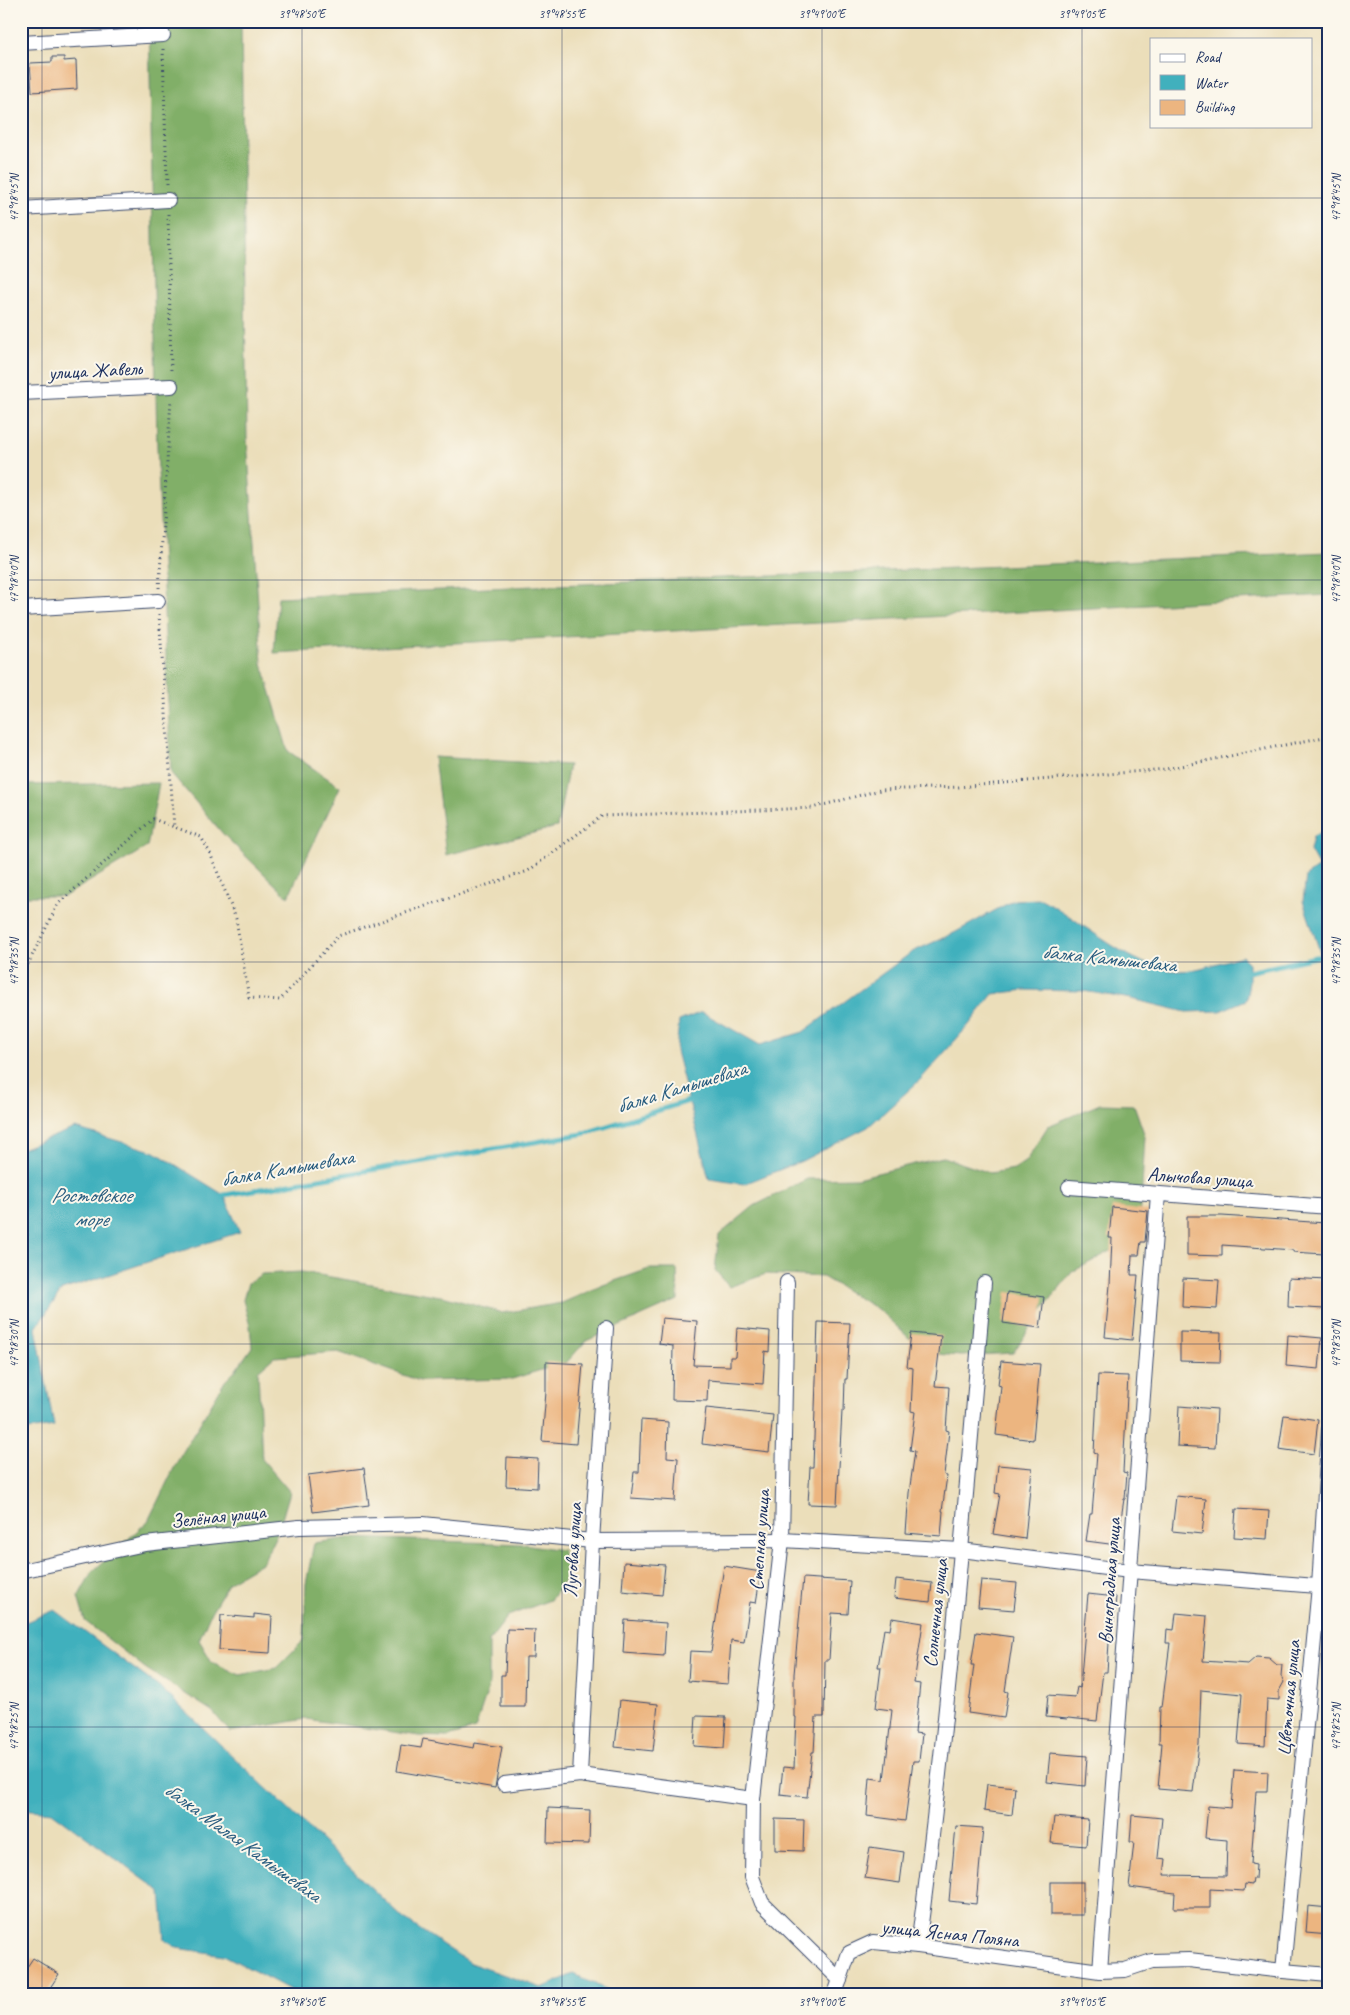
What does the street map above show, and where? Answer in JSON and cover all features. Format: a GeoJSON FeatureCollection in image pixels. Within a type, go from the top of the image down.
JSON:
{"type":"FeatureCollection","features":[{"type":"Feature","properties":{"kind":"street"},"geometry":{"type":"LineString","coordinates":[[21,43],[163,35]]}},
{"type":"Feature","properties":{"kind":"street"},"geometry":{"type":"LineString","coordinates":[[21,208],[168,200]]}},
{"type":"Feature","properties":{"kind":"street","name":"улица Жавель"},"geometry":{"type":"LineString","coordinates":[[21,393],[172,386]]}},
{"type":"Feature","properties":{"kind":"street"},"geometry":{"type":"LineString","coordinates":[[21,609],[158,601]]}},
{"type":"Feature","properties":{"kind":"street","name":"Алычовая улица"},"geometry":{"type":"LineString","coordinates":[[1069,1187],[1329,1207]]}},
{"type":"Feature","properties":{"kind":"street","name":"Виноградная улица"},"geometry":{"type":"LineString","coordinates":[[1100,1971],[1158,1194]]}},
{"type":"Feature","properties":{"kind":"street","name":"Степная улица"},"geometry":{"type":"LineString","coordinates":[[753,1799],[782,1540],[787,1282]]}},
{"type":"Feature","properties":{"kind":"street","name":"Солнечная улица"},"geometry":{"type":"LineString","coordinates":[[918,1946],[934,1829],[984,1284]]}},
{"type":"Feature","properties":{"kind":"street","name":"Луговая улица"},"geometry":{"type":"LineString","coordinates":[[580,1775],[592,1541],[606,1328]]}},
{"type":"Feature","properties":{"kind":"street","name":"Цветочная улица"},"geometry":{"type":"LineString","coordinates":[[1283,1971],[1324,1587],[1329,1429]]}},
{"type":"Feature","properties":{"kind":"street","name":"Зелёная улица"},"geometry":{"type":"LineString","coordinates":[[21,1571],[145,1544],[299,1527],[423,1524],[592,1541],[782,1540],[961,1550],[1130,1571],[1324,1587]]}},
{"type":"Feature","properties":{"kind":"street"},"geometry":{"type":"LineString","coordinates":[[504,1784],[580,1775],[753,1799],[752,1877],[762,1903],[840,1980]]}},
{"type":"Feature","properties":{"kind":"street","name":"улица Ясная Поляна"},"geometry":{"type":"LineString","coordinates":[[835,1994],[849,1954],[874,1942],[918,1946],[1100,1971],[1125,1970],[1152,1962],[1189,1960],[1283,1971],[1329,1974]]}},
{"type":"Feature","properties":{"kind":"path"},"geometry":{"type":"LineString","coordinates":[[163,35],[172,386],[158,601],[174,827]]}},
{"type":"Feature","properties":{"kind":"path"},"geometry":{"type":"LineString","coordinates":[[21,978],[58,904],[153,819],[200,837],[210,853],[236,919],[249,998],[280,1000],[338,936],[528,871],[602,816],[812,808],[880,790],[958,787],[1166,769],[1329,736]]}},
{"type":"Feature","properties":{"kind":"green space"},"geometry":{"type":"Polygon","coordinates":[[[149,21],[241,21],[247,439],[262,663],[288,751],[340,787],[288,897],[224,835],[171,773],[157,447],[149,21]]]}},
{"type":"Feature","properties":{"kind":"green space"},"geometry":{"type":"Polygon","coordinates":[[[1329,552],[1329,595],[274,653],[278,597],[1329,552]]]}},
{"type":"Feature","properties":{"kind":"green space"},"geometry":{"type":"Polygon","coordinates":[[[434,757],[569,765],[557,827],[446,855],[434,757]]]}},
{"type":"Feature","properties":{"kind":"green space"},"geometry":{"type":"Polygon","coordinates":[[[159,783],[147,847],[65,896],[21,896],[21,785],[159,783]]]}},
{"type":"Feature","properties":{"kind":"green space"},"geometry":{"type":"Polygon","coordinates":[[[1100,1104],[1134,1105],[1145,1136],[1140,1222],[1120,1246],[1072,1272],[1039,1314],[1013,1353],[961,1356],[925,1353],[879,1310],[823,1277],[766,1274],[729,1287],[715,1270],[719,1235],[754,1206],[807,1179],[857,1178],[943,1157],[990,1173],[1014,1169],[1026,1161],[1048,1126],[1100,1104]]]}},
{"type":"Feature","properties":{"kind":"green space"},"geometry":{"type":"Polygon","coordinates":[[[649,1269],[677,1269],[678,1300],[586,1341],[567,1362],[512,1379],[420,1381],[338,1352],[274,1357],[258,1371],[262,1459],[290,1492],[279,1529],[263,1562],[229,1582],[211,1612],[199,1640],[212,1662],[240,1675],[276,1668],[304,1640],[306,1584],[314,1543],[350,1538],[524,1544],[562,1550],[570,1573],[550,1600],[508,1616],[489,1641],[489,1686],[475,1729],[448,1737],[419,1736],[306,1719],[230,1732],[212,1711],[145,1668],[85,1621],[78,1597],[92,1572],[148,1521],[177,1462],[225,1381],[235,1371],[252,1347],[250,1326],[243,1300],[248,1283],[262,1274],[302,1272],[446,1297],[502,1313],[562,1303],[603,1285],[649,1269]]]}},
{"type":"Feature","properties":{"kind":"water"},"geometry":{"type":"Polygon","coordinates":[[[1328,829],[1329,979],[1303,901],[1306,876],[1319,867],[1310,851],[1313,836],[1328,829]]]}},
{"type":"Feature","properties":{"kind":"water"},"geometry":{"type":"Polygon","coordinates":[[[1041,899],[1126,953],[1144,963],[1162,969],[1187,971],[1242,956],[1249,963],[1249,982],[1246,1000],[1220,1011],[1186,1012],[1132,999],[1083,991],[1025,990],[993,994],[968,1026],[920,1080],[868,1127],[802,1161],[744,1184],[709,1179],[676,1051],[679,1021],[702,1012],[760,1045],[803,1032],[912,952],[954,933],[1014,900],[1041,899]]]}},
{"type":"Feature","properties":{"kind":"water","name":"Ростовское море"},"geometry":{"type":"Polygon","coordinates":[[[75,1128],[155,1152],[224,1195],[240,1232],[62,1290],[36,1328],[54,1426],[21,1431],[21,1149],[75,1128]]]}},
{"type":"Feature","properties":{"kind":"water","name":"балка Малая Камышеваха"},"geometry":{"type":"Polygon","coordinates":[[[55,1610],[163,1690],[404,1919],[470,1963],[542,1988],[573,1974],[617,1994],[298,1994],[224,1955],[177,1948],[165,1940],[161,1892],[52,1812],[21,1809],[21,1624],[55,1610]]]}},
{"type":"Feature","properties":{"kind":"building"},"geometry":{"type":"Polygon","coordinates":[[[52,57],[64,57],[64,61],[76,60],[77,89],[32,92],[30,63],[52,62],[52,57]]]}},
{"type":"Feature","properties":{"kind":"building"},"geometry":{"type":"Polygon","coordinates":[[[1112,1207],[1148,1211],[1145,1242],[1141,1242],[1139,1255],[1132,1255],[1131,1275],[1138,1275],[1132,1340],[1105,1337],[1110,1285],[1112,1238],[1109,1238],[1112,1207]]]}},
{"type":"Feature","properties":{"kind":"building"},"geometry":{"type":"Polygon","coordinates":[[[1187,1216],[1222,1216],[1326,1223],[1324,1254],[1222,1245],[1222,1256],[1187,1255],[1187,1216]]]}},
{"type":"Feature","properties":{"kind":"building"},"geometry":{"type":"Polygon","coordinates":[[[1183,1278],[1219,1280],[1217,1309],[1182,1307],[1183,1278]]]}},
{"type":"Feature","properties":{"kind":"building"},"geometry":{"type":"Polygon","coordinates":[[[1289,1278],[1326,1280],[1325,1309],[1288,1307],[1289,1278]]]}},
{"type":"Feature","properties":{"kind":"building"},"geometry":{"type":"Polygon","coordinates":[[[1007,1292],[1044,1297],[1040,1328],[1003,1323],[1007,1292]]]}},
{"type":"Feature","properties":{"kind":"building"},"geometry":{"type":"Polygon","coordinates":[[[662,1318],[697,1321],[693,1365],[730,1366],[730,1357],[735,1357],[737,1328],[770,1331],[769,1352],[765,1351],[763,1384],[708,1380],[707,1401],[672,1400],[673,1346],[659,1344],[662,1318]]]}},
{"type":"Feature","properties":{"kind":"building"},"geometry":{"type":"Polygon","coordinates":[[[818,1322],[850,1323],[847,1379],[845,1379],[844,1411],[842,1411],[837,1505],[808,1504],[810,1467],[813,1467],[818,1322]]]}},
{"type":"Feature","properties":{"kind":"building"},"geometry":{"type":"Polygon","coordinates":[[[1180,1332],[1221,1333],[1220,1362],[1180,1361],[1180,1332]]]}},
{"type":"Feature","properties":{"kind":"building"},"geometry":{"type":"Polygon","coordinates":[[[911,1333],[941,1336],[935,1386],[949,1387],[946,1430],[949,1431],[944,1475],[947,1476],[941,1536],[906,1533],[915,1451],[910,1450],[915,1412],[911,1411],[913,1368],[907,1367],[911,1333]]]}},
{"type":"Feature","properties":{"kind":"building"},"geometry":{"type":"Polygon","coordinates":[[[1288,1335],[1322,1338],[1319,1369],[1286,1366],[1288,1335]]]}},
{"type":"Feature","properties":{"kind":"building"},"geometry":{"type":"Polygon","coordinates":[[[1001,1361],[1040,1364],[1033,1440],[996,1435],[1001,1386],[998,1385],[1001,1361]]]}},
{"type":"Feature","properties":{"kind":"building"},"geometry":{"type":"Polygon","coordinates":[[[546,1362],[583,1364],[576,1444],[542,1441],[546,1392],[546,1362]]]}},
{"type":"Feature","properties":{"kind":"building"},"geometry":{"type":"Polygon","coordinates":[[[1098,1375],[1128,1376],[1123,1472],[1127,1473],[1125,1499],[1117,1545],[1086,1541],[1090,1514],[1092,1514],[1097,1454],[1094,1453],[1098,1375]]]}},
{"type":"Feature","properties":{"kind":"building"},"geometry":{"type":"Polygon","coordinates":[[[1179,1406],[1217,1409],[1215,1448],[1177,1446],[1179,1406]]]}},
{"type":"Feature","properties":{"kind":"building"},"geometry":{"type":"Polygon","coordinates":[[[706,1408],[773,1415],[769,1452],[702,1444],[706,1408]]]}},
{"type":"Feature","properties":{"kind":"building"},"geometry":{"type":"Polygon","coordinates":[[[1284,1415],[1318,1420],[1314,1454],[1279,1449],[1284,1415]]]}},
{"type":"Feature","properties":{"kind":"building"},"geometry":{"type":"Polygon","coordinates":[[[641,1420],[668,1422],[667,1457],[678,1458],[675,1501],[631,1498],[634,1472],[639,1472],[641,1420]]]}},
{"type":"Feature","properties":{"kind":"building"},"geometry":{"type":"Polygon","coordinates":[[[507,1457],[538,1459],[537,1488],[506,1486],[507,1457]]]}},
{"type":"Feature","properties":{"kind":"building"},"geometry":{"type":"Polygon","coordinates":[[[998,1465],[1032,1468],[1025,1539],[993,1534],[1000,1494],[995,1493],[998,1465]]]}},
{"type":"Feature","properties":{"kind":"building"},"geometry":{"type":"Polygon","coordinates":[[[364,1468],[369,1505],[313,1512],[308,1475],[364,1468]]]}},
{"type":"Feature","properties":{"kind":"building"},"geometry":{"type":"Polygon","coordinates":[[[1176,1496],[1206,1499],[1202,1534],[1172,1531],[1176,1496]]]}},
{"type":"Feature","properties":{"kind":"building"},"geometry":{"type":"Polygon","coordinates":[[[1236,1509],[1269,1511],[1267,1539],[1234,1537],[1236,1509]]]}},
{"type":"Feature","properties":{"kind":"building"},"geometry":{"type":"Polygon","coordinates":[[[624,1562],[665,1565],[662,1595],[622,1591],[624,1562]]]}},
{"type":"Feature","properties":{"kind":"building"},"geometry":{"type":"Polygon","coordinates":[[[724,1566],[761,1572],[756,1603],[750,1602],[744,1642],[731,1640],[728,1684],[688,1681],[690,1651],[711,1652],[724,1566]]]}},
{"type":"Feature","properties":{"kind":"building"},"geometry":{"type":"Polygon","coordinates":[[[803,1578],[850,1581],[848,1614],[832,1613],[829,1660],[825,1660],[824,1717],[816,1717],[814,1752],[812,1752],[807,1797],[780,1794],[783,1767],[794,1768],[796,1717],[794,1717],[794,1674],[803,1578]]]}},
{"type":"Feature","properties":{"kind":"building"},"geometry":{"type":"Polygon","coordinates":[[[896,1579],[932,1583],[930,1602],[894,1598],[896,1579]]]}},
{"type":"Feature","properties":{"kind":"building"},"geometry":{"type":"Polygon","coordinates":[[[981,1580],[1017,1583],[1014,1610],[978,1607],[981,1580]]]}},
{"type":"Feature","properties":{"kind":"building"},"geometry":{"type":"Polygon","coordinates":[[[1088,1594],[1116,1597],[1113,1629],[1110,1628],[1107,1672],[1103,1672],[1097,1721],[1046,1717],[1048,1695],[1075,1697],[1077,1687],[1080,1688],[1088,1594]]]}},
{"type":"Feature","properties":{"kind":"building"},"geometry":{"type":"Polygon","coordinates":[[[1176,1613],[1207,1616],[1203,1661],[1248,1664],[1256,1657],[1269,1658],[1277,1665],[1282,1665],[1281,1676],[1284,1682],[1279,1691],[1279,1700],[1267,1699],[1265,1746],[1238,1744],[1242,1694],[1201,1690],[1199,1744],[1193,1792],[1158,1789],[1162,1743],[1159,1743],[1160,1707],[1162,1707],[1170,1643],[1166,1643],[1167,1629],[1174,1630],[1176,1613]]]}},
{"type":"Feature","properties":{"kind":"building"},"geometry":{"type":"Polygon","coordinates":[[[254,1614],[272,1616],[270,1653],[219,1650],[221,1615],[254,1618],[254,1614]]]}},
{"type":"Feature","properties":{"kind":"building"},"geometry":{"type":"Polygon","coordinates":[[[892,1618],[923,1623],[914,1683],[920,1684],[915,1733],[922,1734],[919,1761],[913,1761],[905,1821],[867,1816],[870,1778],[884,1780],[892,1710],[876,1708],[881,1667],[878,1667],[884,1629],[890,1630],[892,1618]]]}},
{"type":"Feature","properties":{"kind":"building"},"geometry":{"type":"Polygon","coordinates":[[[625,1620],[666,1623],[664,1656],[623,1653],[625,1620]]]}},
{"type":"Feature","properties":{"kind":"building"},"geometry":{"type":"Polygon","coordinates":[[[507,1629],[535,1630],[534,1657],[526,1657],[525,1707],[501,1707],[501,1675],[505,1675],[507,1629]]]}},
{"type":"Feature","properties":{"kind":"building"},"geometry":{"type":"Polygon","coordinates":[[[976,1632],[1013,1637],[1005,1691],[1008,1692],[1004,1718],[968,1713],[974,1665],[971,1665],[976,1632]]]}},
{"type":"Feature","properties":{"kind":"building"},"geometry":{"type":"Polygon","coordinates":[[[620,1700],[658,1704],[653,1751],[615,1747],[620,1700]]]}},
{"type":"Feature","properties":{"kind":"building"},"geometry":{"type":"Polygon","coordinates":[[[696,1716],[726,1717],[724,1748],[694,1746],[696,1716]]]}},
{"type":"Feature","properties":{"kind":"building"},"geometry":{"type":"Polygon","coordinates":[[[423,1739],[474,1748],[475,1743],[502,1747],[495,1788],[397,1771],[401,1745],[421,1748],[423,1739]]]}},
{"type":"Feature","properties":{"kind":"building"},"geometry":{"type":"Polygon","coordinates":[[[1050,1753],[1087,1756],[1085,1786],[1047,1782],[1050,1753]]]}},
{"type":"Feature","properties":{"kind":"building"},"geometry":{"type":"Polygon","coordinates":[[[1234,1770],[1268,1772],[1267,1791],[1256,1791],[1251,1864],[1256,1865],[1255,1879],[1253,1879],[1252,1885],[1245,1884],[1244,1891],[1210,1889],[1210,1908],[1174,1908],[1175,1893],[1129,1887],[1134,1842],[1130,1842],[1132,1815],[1162,1818],[1158,1858],[1166,1859],[1164,1875],[1226,1876],[1227,1840],[1205,1838],[1208,1806],[1231,1808],[1234,1770]]]}},
{"type":"Feature","properties":{"kind":"building"},"geometry":{"type":"Polygon","coordinates":[[[987,1784],[1015,1787],[1012,1815],[984,1811],[987,1784]]]}},
{"type":"Feature","properties":{"kind":"building"},"geometry":{"type":"Polygon","coordinates":[[[548,1808],[590,1810],[589,1844],[547,1843],[548,1808]]]}},
{"type":"Feature","properties":{"kind":"building"},"geometry":{"type":"Polygon","coordinates":[[[1054,1817],[1088,1820],[1086,1846],[1051,1843],[1054,1817]]]}},
{"type":"Feature","properties":{"kind":"building"},"geometry":{"type":"Polygon","coordinates":[[[775,1819],[804,1820],[803,1851],[775,1850],[775,1819]]]}},
{"type":"Feature","properties":{"kind":"building"},"geometry":{"type":"Polygon","coordinates":[[[956,1826],[983,1828],[976,1904],[949,1901],[956,1826]]]}},
{"type":"Feature","properties":{"kind":"building"},"geometry":{"type":"Polygon","coordinates":[[[870,1847],[904,1852],[900,1883],[865,1878],[870,1847]]]}},
{"type":"Feature","properties":{"kind":"building"},"geometry":{"type":"Polygon","coordinates":[[[1051,1882],[1083,1882],[1083,1915],[1051,1915],[1051,1882]]]}},
{"type":"Feature","properties":{"kind":"building"},"geometry":{"type":"Polygon","coordinates":[[[1308,1906],[1329,1908],[1329,1935],[1306,1933],[1308,1906]]]}},
{"type":"Feature","properties":{"kind":"building"},"geometry":{"type":"Polygon","coordinates":[[[33,1958],[59,1974],[46,1994],[21,1994],[21,1976],[33,1958]]]}},
{"type":"Feature","properties":{"kind":"waterway","name":"балка Камышеваха"},"geometry":{"type":"LineString","coordinates":[[1244,973],[1329,954]]}},
{"type":"Feature","properties":{"kind":"waterway","name":"балка Камышеваха"},"geometry":{"type":"LineString","coordinates":[[219,1196],[582,1134],[695,1099]]}}]}
